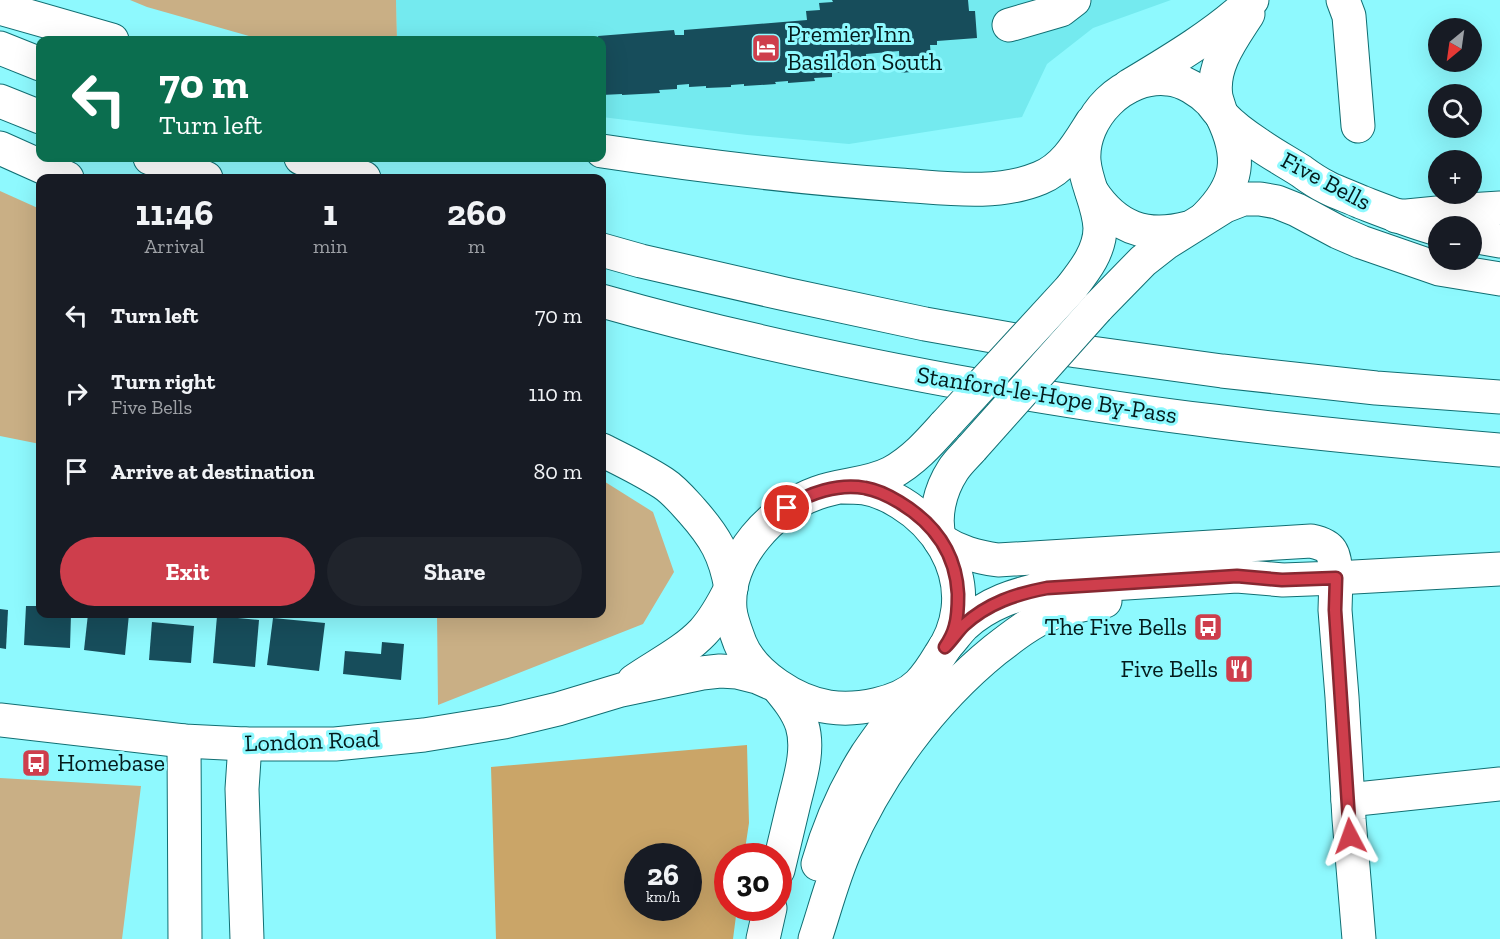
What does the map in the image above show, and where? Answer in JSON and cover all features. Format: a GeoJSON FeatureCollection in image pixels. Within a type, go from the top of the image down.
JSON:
{"type":"FeatureCollection","features":[{"type":"Feature","properties":{"kind":"main road"},"geometry":{"type":"LineString","coordinates":[[1009,25],[1061,10],[1074,0]]}},
{"type":"Feature","properties":{"kind":"main road"},"geometry":{"type":"LineString","coordinates":[[1122,90],[1202,39],[1252,0]]}},
{"type":"Feature","properties":{"kind":"main road"},"geometry":{"type":"LineString","coordinates":[[1222,116],[1216,98],[1215,82],[1220,64],[1227,46],[1257,0]]}},
{"type":"Feature","properties":{"kind":"main road"},"geometry":{"type":"LineString","coordinates":[[1343,0],[1349,16],[1358,126]]}},
{"type":"Feature","properties":{"kind":"main road"},"geometry":{"type":"LineString","coordinates":[[0,8],[98,36]]}},
{"type":"Feature","properties":{"kind":"main road"},"geometry":{"type":"LineString","coordinates":[[0,48],[36,62]]}},
{"type":"Feature","properties":{"kind":"main road","name":"Five Bells"},"geometry":{"type":"LineString","coordinates":[[1428,226],[1394,216],[1327,188],[1259,145],[1222,116],[1197,90],[1182,83],[1157,78],[1122,90],[1104,106],[1092,122],[1085,144],[1086,175],[1097,209],[1100,228],[1098,245],[1091,260],[1071,288],[908,463],[868,482],[819,492],[797,501],[763,528],[750,544],[738,566],[731,588],[730,609],[735,631],[744,653],[757,669],[776,685],[810,702],[829,707],[851,708],[875,705],[897,698],[917,686],[933,668],[955,626],[958,597],[953,566],[937,530],[937,517],[946,484],[953,470],[1097,308],[1143,261],[1166,243],[1225,206],[1243,200],[1260,199],[1277,202],[1338,232],[1382,250],[1439,269],[1500,279]]}},
{"type":"Feature","properties":{"kind":"main road"},"geometry":{"type":"LineString","coordinates":[[0,101],[36,115]]}},
{"type":"Feature","properties":{"kind":"main road","name":"Five Bells"},"geometry":{"type":"LineString","coordinates":[[1092,192],[1115,218],[1128,226],[1144,231],[1160,233],[1175,231],[1198,223],[1216,206],[1229,187],[1234,172],[1235,153],[1230,133],[1222,116]]}},
{"type":"Feature","properties":{"kind":"main road"},"geometry":{"type":"LineString","coordinates":[[606,152],[685,164],[868,183],[965,189],[1001,188],[1042,178],[1056,170],[1068,159],[1092,122]]}},
{"type":"Feature","properties":{"kind":"main road"},"geometry":{"type":"LineString","coordinates":[[0,148],[57,174]]}},
{"type":"Feature","properties":{"kind":"main road"},"geometry":{"type":"LineString","coordinates":[[161,162],[195,174]]}},
{"type":"Feature","properties":{"kind":"main road"},"geometry":{"type":"LineString","coordinates":[[314,162],[351,174]]}},
{"type":"Feature","properties":{"kind":"main road"},"geometry":{"type":"LineString","coordinates":[[1394,216],[1500,208]]}},
{"type":"Feature","properties":{"kind":"main road"},"geometry":{"type":"LineString","coordinates":[[1482,238],[1500,241]]}},
{"type":"Feature","properties":{"kind":"main road","name":"Stanford-le-Hope By-Pass"},"geometry":{"type":"LineString","coordinates":[[606,251],[913,322],[1077,351],[1222,371],[1376,388],[1500,397]]}},
{"type":"Feature","properties":{"kind":"main road","name":"Stanford-le-Hope By-Pass"},"geometry":{"type":"LineString","coordinates":[[606,302],[788,348],[1071,402],[1370,439],[1500,450]]}},
{"type":"Feature","properties":{"kind":"main road"},"geometry":{"type":"LineString","coordinates":[[606,452],[663,483],[679,496],[709,530],[720,548],[731,588]]}},
{"type":"Feature","properties":{"kind":"main road","name":"Five Bells"},"geometry":{"type":"LineString","coordinates":[[841,487],[865,488],[889,496],[912,510],[928,524],[940,540]]}},
{"type":"Feature","properties":{"kind":"main road"},"geometry":{"type":"LineString","coordinates":[[940,540],[964,553],[998,560],[1311,541],[1328,547],[1333,552],[1336,578],[1335,610],[1359,939]]}},
{"type":"Feature","properties":{"kind":"main road"},"geometry":{"type":"LineString","coordinates":[[945,647],[963,626],[981,612],[1005,599],[1047,588],[1237,576],[1282,580],[1500,569]]}},
{"type":"Feature","properties":{"kind":"main road"},"geometry":{"type":"LineString","coordinates":[[815,939],[844,851],[856,825],[895,760],[942,701],[969,673],[1005,642],[1025,627],[1053,613],[1077,606],[1115,600],[1229,591],[1282,580]]}},
{"type":"Feature","properties":{"kind":"main road","name":"London Road"},"geometry":{"type":"LineString","coordinates":[[621,690],[691,643],[704,631],[731,588]]}},
{"type":"Feature","properties":{"kind":"main road","name":"London Road"},"geometry":{"type":"LineString","coordinates":[[0,720],[184,741],[335,744],[424,735],[504,722],[621,690],[702,673],[720,671],[747,675],[776,685]]}},
{"type":"Feature","properties":{"kind":"main road"},"geometry":{"type":"LineString","coordinates":[[776,685],[795,711],[802,725],[805,741],[801,776],[785,843]]}},
{"type":"Feature","properties":{"kind":"main road"},"geometry":{"type":"LineString","coordinates":[[798,939],[821,854],[835,814],[867,754],[917,686]]}},
{"type":"Feature","properties":{"kind":"main road"},"geometry":{"type":"LineString","coordinates":[[184,741],[185,939]]}},
{"type":"Feature","properties":{"kind":"main road"},"geometry":{"type":"LineString","coordinates":[[245,744],[242,789],[247,939]]}},
{"type":"Feature","properties":{"kind":"main road"},"geometry":{"type":"LineString","coordinates":[[1348,800],[1500,784]]}},
{"type":"Feature","properties":{"kind":"main road"},"geometry":{"type":"LineString","coordinates":[[763,939],[767,921]]}},
{"type":"Feature","properties":{"kind":"shaded area"},"geometry":{"type":"Polygon","coordinates":[[[130,0],[396,0],[397,36],[249,36],[130,0]]]}},
{"type":"Feature","properties":{"kind":"shaded area"},"geometry":{"type":"Polygon","coordinates":[[[396,0],[1171,0],[1093,28],[1047,64],[1022,117],[849,144],[747,135],[606,117],[606,36],[397,36],[396,0]]]}},
{"type":"Feature","properties":{"kind":"shaded area"},"geometry":{"type":"Polygon","coordinates":[[[0,191],[36,207],[36,443],[0,436],[0,191]]]}},
{"type":"Feature","properties":{"kind":"shaded area"},"geometry":{"type":"Polygon","coordinates":[[[606,483],[653,512],[674,572],[643,624],[438,705],[437,618],[606,618],[606,483]]]}},
{"type":"Feature","properties":{"kind":"shaded area"},"geometry":{"type":"Polygon","coordinates":[[[747,745],[749,823],[746,843],[714,843],[714,921],[735,921],[733,939],[496,939],[491,767],[747,745]]]}},
{"type":"Feature","properties":{"kind":"shaded area"},"geometry":{"type":"Polygon","coordinates":[[[0,778],[141,786],[122,939],[0,939],[0,778]]]}},
{"type":"Feature","properties":{"kind":"building","name":"Premier Inn Basildon South"},"geometry":{"type":"Polygon","coordinates":[[[832,0],[968,0],[969,11],[975,11],[977,38],[937,41],[937,45],[930,45],[932,70],[900,73],[899,51],[866,54],[867,70],[832,73],[832,77],[814,78],[815,81],[706,88],[706,86],[689,87],[689,84],[677,85],[677,89],[659,90],[660,93],[606,95],[606,36],[598,36],[674,30],[675,35],[684,35],[684,30],[807,20],[806,11],[820,10],[819,3],[833,2],[832,0]]]}},
{"type":"Feature","properties":{"kind":"building"},"geometry":{"type":"Polygon","coordinates":[[[26,606],[36,606],[36,618],[71,618],[70,648],[24,645],[26,606]]]}},
{"type":"Feature","properties":{"kind":"building"},"geometry":{"type":"Polygon","coordinates":[[[0,609],[8,610],[6,649],[0,648],[0,609]]]}},
{"type":"Feature","properties":{"kind":"building"},"geometry":{"type":"Polygon","coordinates":[[[88,618],[129,618],[125,655],[84,650],[88,618]]]}},
{"type":"Feature","properties":{"kind":"building"},"geometry":{"type":"Polygon","coordinates":[[[217,618],[259,620],[255,667],[213,663],[217,618]]]}},
{"type":"Feature","properties":{"kind":"building"},"geometry":{"type":"Polygon","coordinates":[[[273,618],[325,623],[319,671],[267,665],[273,618]]]}},
{"type":"Feature","properties":{"kind":"building"},"geometry":{"type":"Polygon","coordinates":[[[152,622],[194,626],[191,663],[149,660],[152,622]]]}},
{"type":"Feature","properties":{"kind":"building"},"geometry":{"type":"Polygon","coordinates":[[[382,642],[404,644],[401,680],[343,674],[345,651],[381,654],[382,642]]]}},
{"type":"Feature","properties":{"kind":"place","name":"Premier Inn Basildon South"},"geometry":{"type":"Point","coordinates":[766,48]}},
{"type":"Feature","properties":{"kind":"place","name":"The Five Bells"},"geometry":{"type":"Point","coordinates":[1208,627]}},
{"type":"Feature","properties":{"kind":"place","name":"Five Bells"},"geometry":{"type":"Point","coordinates":[1239,669]}},
{"type":"Feature","properties":{"kind":"place","name":"Homebase"},"geometry":{"type":"Point","coordinates":[36,763]}},
{"type":"Feature","properties":{"kind":"route"},"geometry":{"type":"LineString","coordinates":[[787,508],[819,492],[841,487],[865,488],[889,496],[912,510],[928,524],[945,546],[953,566],[957,586],[958,607],[955,626],[945,647],[963,626],[981,612],[1005,599],[1047,588],[1237,576],[1282,580],[1336,578],[1335,610],[1350,836]]}}]}
